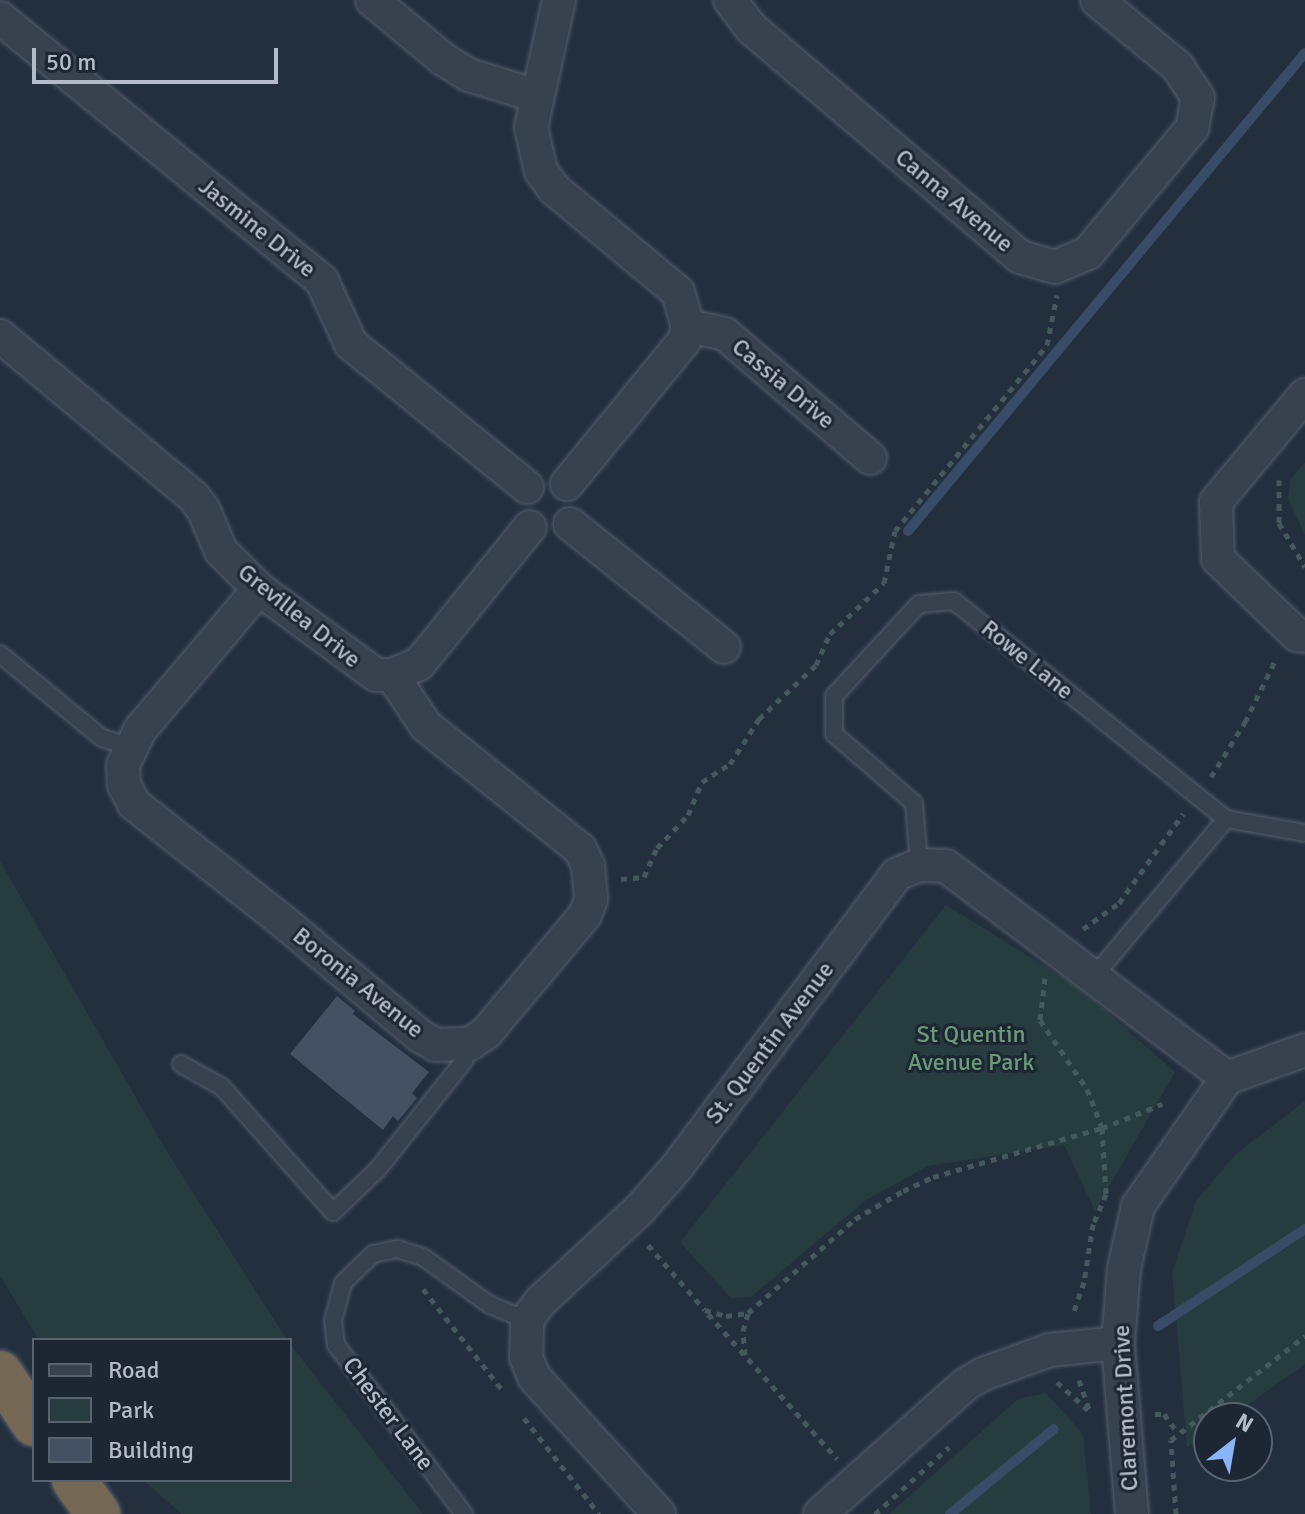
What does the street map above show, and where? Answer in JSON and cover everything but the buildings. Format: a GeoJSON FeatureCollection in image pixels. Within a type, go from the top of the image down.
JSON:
{"type":"FeatureCollection","features":[{"type":"Feature","properties":{"kind":"highway"},"geometry":{"type":"LineString","coordinates":[[0,1373],[32,1421]]}},
{"type":"Feature","properties":{"kind":"highway"},"geometry":{"type":"LineString","coordinates":[[75,1482],[98,1514]]}},
{"type":"Feature","properties":{"kind":"street"},"geometry":{"type":"LineString","coordinates":[[372,0],[443,59],[469,75],[537,96]]}},
{"type":"Feature","properties":{"kind":"street"},"geometry":{"type":"LineString","coordinates":[[559,0],[531,127],[541,171],[554,189],[678,292],[688,326],[684,341],[567,484]]}},
{"type":"Feature","properties":{"kind":"street","name":"Canna Avenue"},"geometry":{"type":"LineString","coordinates":[[730,0],[751,28],[1020,257],[1055,267],[1063,263]]}},
{"type":"Feature","properties":{"kind":"street"},"geometry":{"type":"LineString","coordinates":[[1063,263],[1088,253],[1192,128],[1198,98],[1178,67],[1097,0]]}},
{"type":"Feature","properties":{"kind":"street","name":"Jasmine Drive"},"geometry":{"type":"LineString","coordinates":[[0,18],[322,281],[351,344],[527,487]]}},
{"type":"Feature","properties":{"kind":"street","name":"Cassia Drive"},"geometry":{"type":"LineString","coordinates":[[688,326],[725,334],[870,458]]}},
{"type":"Feature","properties":{"kind":"street","name":"Grevillea Drive"},"geometry":{"type":"LineString","coordinates":[[0,336],[194,497],[204,511],[221,551],[259,589],[376,675],[392,675],[419,664],[530,527]]}},
{"type":"Feature","properties":{"kind":"street"},"geometry":{"type":"LineString","coordinates":[[1305,395],[1216,502],[1218,559],[1297,635],[1305,636]]}},
{"type":"Feature","properties":{"kind":"street"},"geometry":{"type":"LineString","coordinates":[[546,477],[567,484],[577,500],[576,513],[570,524],[551,534],[530,527],[521,511],[527,487],[546,477]]}},
{"type":"Feature","properties":{"kind":"street"},"geometry":{"type":"LineString","coordinates":[[570,524],[724,647]]}},
{"type":"Feature","properties":{"kind":"street"},"geometry":{"type":"LineString","coordinates":[[129,746],[259,589]]}},
{"type":"Feature","properties":{"kind":"street"},"geometry":{"type":"LineString","coordinates":[[392,675],[426,726],[580,849],[591,882],[591,899],[585,915],[486,1033],[470,1044]]}},
{"type":"Feature","properties":{"kind":"street","name":"Boronia Avenue"},"geometry":{"type":"LineString","coordinates":[[129,746],[123,765],[124,785],[134,804],[285,923],[420,1036],[436,1045],[470,1044]]}},
{"type":"Feature","properties":{"kind":"street"},"geometry":{"type":"LineString","coordinates":[[919,865],[946,866],[1095,975],[1227,1078],[1305,1050]]}},
{"type":"Feature","properties":{"kind":"street","name":"St. Quentin Avenue"},"geometry":{"type":"LineString","coordinates":[[527,1320],[540,1302],[637,1233],[677,1167],[897,874],[919,865]]}},
{"type":"Feature","properties":{"kind":"street","name":"Claremont Drive"},"geometry":{"type":"LineString","coordinates":[[1132,1514],[1118,1343],[1124,1269],[1138,1206],[1227,1078]]}},
{"type":"Feature","properties":{"kind":"street"},"geometry":{"type":"LineString","coordinates":[[527,1320],[526,1357],[534,1377],[659,1514]]}},
{"type":"Feature","properties":{"kind":"street"},"geometry":{"type":"LineString","coordinates":[[820,1514],[966,1384],[983,1374],[1050,1350],[1118,1343]]}},
{"type":"Feature","properties":{"kind":"lane","name":"Rowe Lane"},"geometry":{"type":"LineString","coordinates":[[919,865],[914,803],[834,734],[834,696],[919,604],[954,601],[1226,819]]}},
{"type":"Feature","properties":{"kind":"lane"},"geometry":{"type":"LineString","coordinates":[[0,654],[102,738],[129,746]]}},
{"type":"Feature","properties":{"kind":"lane"},"geometry":{"type":"LineString","coordinates":[[1095,975],[1226,819],[1305,833]]}},
{"type":"Feature","properties":{"kind":"lane"},"geometry":{"type":"LineString","coordinates":[[181,1064],[222,1087],[333,1212],[378,1169],[464,1061],[470,1044]]}},
{"type":"Feature","properties":{"kind":"lane","name":"Chester Lane"},"geometry":{"type":"LineString","coordinates":[[464,1514],[336,1345],[333,1321],[343,1283],[373,1254],[397,1249],[423,1257],[490,1305],[527,1320]]}},
{"type":"Feature","properties":{"kind":"path"},"geometry":{"type":"LineString","coordinates":[[591,882],[644,877],[657,848],[688,815],[702,782],[739,755],[759,719],[816,665],[830,634],[884,583],[895,531],[1047,345],[1063,263]]}},
{"type":"Feature","properties":{"kind":"path"},"geometry":{"type":"LineString","coordinates":[[1287,470],[1279,480],[1279,523],[1305,567]]}},
{"type":"Feature","properties":{"kind":"path"},"geometry":{"type":"LineString","coordinates":[[746,1357],[743,1331],[748,1313],[855,1219],[933,1177],[1102,1128],[1162,1104]]}},
{"type":"Feature","properties":{"kind":"path"},"geometry":{"type":"LineString","coordinates":[[637,1233],[637,1254]]}},
{"type":"Feature","properties":{"kind":"path"},"geometry":{"type":"LineString","coordinates":[[637,1233],[881,1509]]}},
{"type":"Feature","properties":{"kind":"path"},"geometry":{"type":"LineString","coordinates":[[705,1310],[726,1316],[748,1313]]}},
{"type":"Feature","properties":{"kind":"path"},"geometry":{"type":"LineString","coordinates":[[1176,1514],[1171,1440],[1305,1336]]}},
{"type":"Feature","properties":{"kind":"path"},"geometry":{"type":"LineString","coordinates":[[1048,1379],[1061,1383],[1090,1412]]}},
{"type":"Feature","properties":{"kind":"path"},"geometry":{"type":"LineString","coordinates":[[523,1418],[550,1395]]}},
{"type":"Feature","properties":{"kind":"path"},"geometry":{"type":"LineString","coordinates":[[875,1514],[957,1439]]}},
{"type":"Feature","properties":{"kind":"green space"},"geometry":{"type":"Polygon","coordinates":[[[1305,462],[1305,535],[1288,499],[1290,480],[1305,462]]]}},
{"type":"Feature","properties":{"kind":"green space"},"geometry":{"type":"Polygon","coordinates":[[[0,861],[166,1150],[286,1338],[38,1338],[0,1276],[0,861]]]}},
{"type":"Feature","properties":{"kind":"green space","name":"St Quentin Avenue Park"},"geometry":{"type":"Polygon","coordinates":[[[946,905],[1079,987],[1175,1072],[1095,1211],[1064,1145],[928,1166],[866,1200],[751,1297],[731,1298],[680,1242],[946,905]]]}},
{"type":"Feature","properties":{"kind":"green space"},"geometry":{"type":"Polygon","coordinates":[[[1305,1101],[1305,1364],[1252,1402],[1193,1402],[1193,1443],[1187,1447],[1172,1273],[1196,1201],[1236,1154],[1305,1101]]]}},
{"type":"Feature","properties":{"kind":"green space"},"geometry":{"type":"Polygon","coordinates":[[[292,1347],[423,1514],[182,1514],[145,1482],[292,1482],[292,1347]]]}},
{"type":"Feature","properties":{"kind":"green space"},"geometry":{"type":"Polygon","coordinates":[[[1046,1393],[1083,1434],[1091,1514],[889,1514],[1018,1399],[1046,1393]]]}},
{"type":"Feature","properties":{"kind":"waterway"},"geometry":{"type":"LineString","coordinates":[[908,531],[1305,53]]}},
{"type":"Feature","properties":{"kind":"waterway"},"geometry":{"type":"LineString","coordinates":[[1158,1326],[1305,1229]]}},
{"type":"Feature","properties":{"kind":"waterway"},"geometry":{"type":"LineString","coordinates":[[950,1514],[1054,1429]]}}]}
